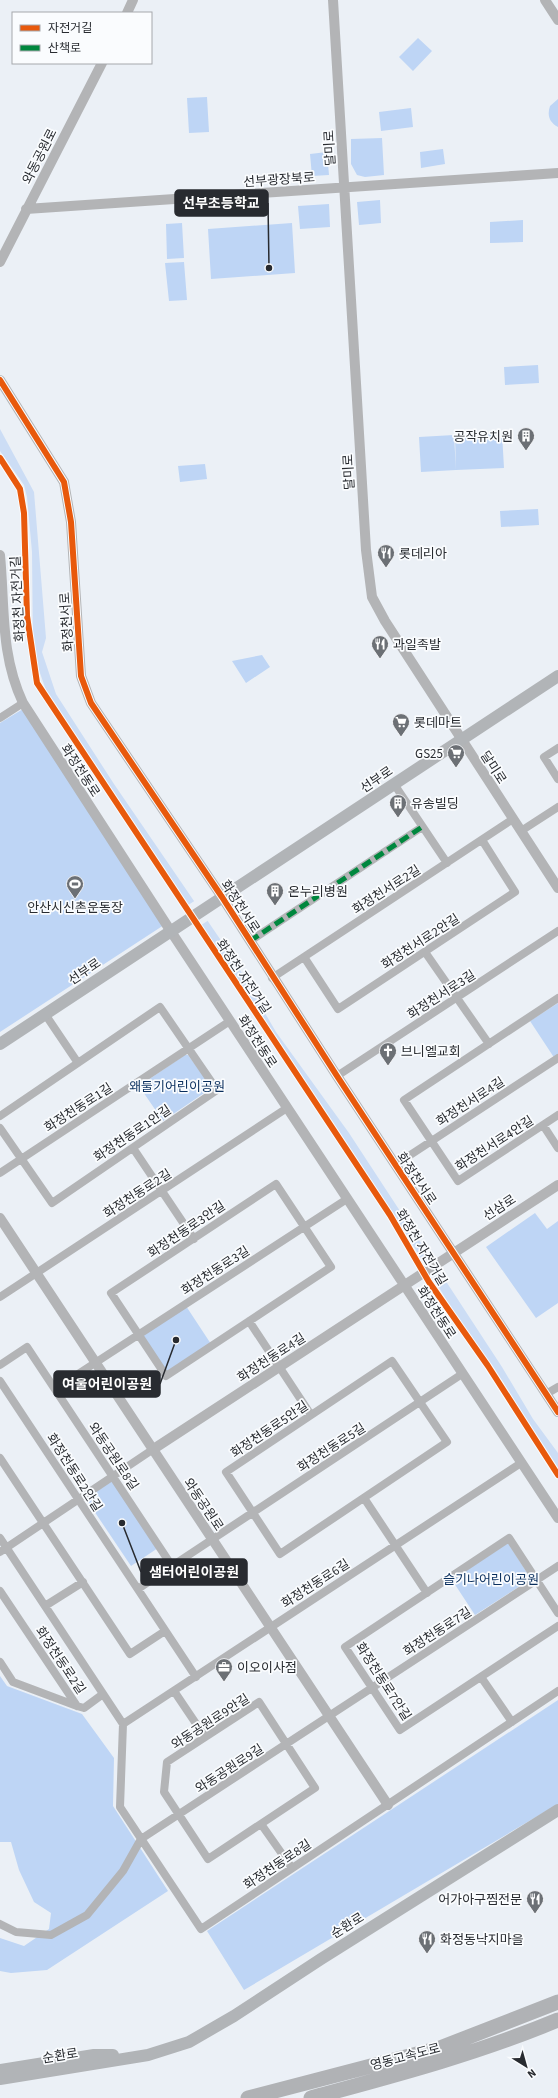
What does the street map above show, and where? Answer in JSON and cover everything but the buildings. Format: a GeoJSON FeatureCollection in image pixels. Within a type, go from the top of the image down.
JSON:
{"type":"FeatureCollection","features":[{"type":"Feature","properties":{"kind":"highway","name":"영동고속도로"},"geometry":{"type":"LineString","coordinates":[[248,2098],[440,2048],[558,2002]]}},
{"type":"Feature","properties":{"kind":"highway","name":"영동고속도로"},"geometry":{"type":"LineString","coordinates":[[311,2098],[439,2063],[504,2042],[558,2020]]}},
{"type":"Feature","properties":{"kind":"main road","name":"선부로"},"geometry":{"type":"LineString","coordinates":[[0,1044],[170,930],[461,740],[557,680]]}},
{"type":"Feature","properties":{"kind":"main road","name":"순환로"},"geometry":{"type":"LineString","coordinates":[[0,2079],[148,2055],[189,2042],[234,2016],[321,1959],[558,1810]]}},
{"type":"Feature","properties":{"kind":"main road","name":"순환로"},"geometry":{"type":"LineString","coordinates":[[0,2070],[94,2054],[148,2055]]}},
{"type":"Feature","properties":{"kind":"street"},"geometry":{"type":"LineString","coordinates":[[127,12],[133,0]]}},
{"type":"Feature","properties":{"kind":"street","name":"달미로"},"geometry":{"type":"LineString","coordinates":[[333,0],[366,550],[372,597],[385,621],[461,740],[558,888]]}},
{"type":"Feature","properties":{"kind":"street"},"geometry":{"type":"LineString","coordinates":[[545,0],[558,20]]}},
{"type":"Feature","properties":{"kind":"street","name":"와동공원로"},"geometry":{"type":"LineString","coordinates":[[0,262],[101,64]]}},
{"type":"Feature","properties":{"kind":"street","name":"선부광장북로"},"geometry":{"type":"LineString","coordinates":[[26,209],[558,173]]}},
{"type":"Feature","properties":{"kind":"street","name":"화정천서로"},"geometry":{"type":"LineString","coordinates":[[0,380],[59,471],[66,488],[71,522],[81,676],[95,709],[222,897],[272,978],[454,1252],[558,1412]]}},
{"type":"Feature","properties":{"kind":"street","name":"화정천동로"},"geometry":{"type":"LineString","coordinates":[[0,555],[1,609],[9,669],[23,703],[403,1285],[558,1518]]}},
{"type":"Feature","properties":{"kind":"street"},"geometry":{"type":"LineString","coordinates":[[0,718],[23,703]]}},
{"type":"Feature","properties":{"kind":"street"},"geometry":{"type":"LineString","coordinates":[[558,748],[544,757],[558,779]]}},
{"type":"Feature","properties":{"kind":"street"},"geometry":{"type":"LineString","coordinates":[[394,784],[447,863]]}},
{"type":"Feature","properties":{"kind":"street"},"geometry":{"type":"LineString","coordinates":[[521,831],[558,807]]}},
{"type":"Feature","properties":{"kind":"street","name":"화정천서로2길"},"geometry":{"type":"LineString","coordinates":[[272,978],[513,819]]}},
{"type":"Feature","properties":{"kind":"street"},"geometry":{"type":"LineString","coordinates":[[250,941],[422,827]]}},
{"type":"Feature","properties":{"kind":"street","name":"화정천서로2안길"},"geometry":{"type":"LineString","coordinates":[[304,957],[338,1009],[426,952],[515,892],[482,840]]}},
{"type":"Feature","properties":{"kind":"street","name":"화정천서로3길"},"geometry":{"type":"LineString","coordinates":[[337,1076],[558,931]]}},
{"type":"Feature","properties":{"kind":"street"},"geometry":{"type":"LineString","coordinates":[[426,952],[489,1044]]}},
{"type":"Feature","properties":{"kind":"street","name":"화정천서로4안길"},"geometry":{"type":"LineString","coordinates":[[558,998],[404,1100],[458,1182],[558,1115]]}},
{"type":"Feature","properties":{"kind":"street","name":"화정천동로1안길"},"geometry":{"type":"LineString","coordinates":[[0,1116],[160,1007],[217,1090],[52,1203],[0,1128]]}},
{"type":"Feature","properties":{"kind":"street"},"geometry":{"type":"LineString","coordinates":[[45,1014],[78,1063]]}},
{"type":"Feature","properties":{"kind":"street","name":"화정천동로1길"},"geometry":{"type":"LineString","coordinates":[[0,1173],[230,1021]]}},
{"type":"Feature","properties":{"kind":"street","name":"화정천서로4길"},"geometry":{"type":"LineString","coordinates":[[395,1165],[558,1058]]}},
{"type":"Feature","properties":{"kind":"street","name":"화정천동로2길"},"geometry":{"type":"LineString","coordinates":[[0,1297],[287,1108]]}},
{"type":"Feature","properties":{"kind":"street"},"geometry":{"type":"LineString","coordinates":[[543,1125],[558,1148]]}},
{"type":"Feature","properties":{"kind":"street"},"geometry":{"type":"LineString","coordinates":[[133,1148],[194,1239]]}},
{"type":"Feature","properties":{"kind":"street","name":"화정천동로3안길"},"geometry":{"type":"LineString","coordinates":[[276,1184],[331,1267],[166,1376],[111,1293],[194,1239],[276,1184]]}},
{"type":"Feature","properties":{"kind":"street","name":"선삼로"},"geometry":{"type":"LineString","coordinates":[[416,1276],[558,1185]]}},
{"type":"Feature","properties":{"kind":"street","name":"화정천동로3길"},"geometry":{"type":"LineString","coordinates":[[55,1389],[347,1199]]}},
{"type":"Feature","properties":{"kind":"street","name":"와동공원로"},"geometry":{"type":"LineString","coordinates":[[0,1218],[388,1805]]}},
{"type":"Feature","properties":{"kind":"street","name":"화정천동로4길"},"geometry":{"type":"LineString","coordinates":[[152,1450],[416,1276]]}},
{"type":"Feature","properties":{"kind":"street"},"geometry":{"type":"LineString","coordinates":[[249,1321],[311,1415]]}},
{"type":"Feature","properties":{"kind":"street","name":"와동공원로8길"},"geometry":{"type":"LineString","coordinates":[[0,1365],[27,1347],[172,1566]]}},
{"type":"Feature","properties":{"kind":"street","name":"화정천동로5안길"},"geometry":{"type":"LineString","coordinates":[[392,1361],[447,1442],[280,1554],[226,1472],[311,1415],[392,1361]]}},
{"type":"Feature","properties":{"kind":"street","name":"화정천동로5길"},"geometry":{"type":"LineString","coordinates":[[212,1539],[462,1374]]}},
{"type":"Feature","properties":{"kind":"street","name":"화정천동로2안길"},"geometry":{"type":"LineString","coordinates":[[0,1381],[196,1677]]}},
{"type":"Feature","properties":{"kind":"street"},"geometry":{"type":"LineString","coordinates":[[546,1394],[558,1387]]}},
{"type":"Feature","properties":{"kind":"street"},"geometry":{"type":"LineString","coordinates":[[3,1549],[152,1450]]}},
{"type":"Feature","properties":{"kind":"street"},"geometry":{"type":"LineString","coordinates":[[1,1463],[83,1582],[130,1654],[165,1631]]}},
{"type":"Feature","properties":{"kind":"street","name":"화정천동로6길"},"geometry":{"type":"LineString","coordinates":[[123,1724],[520,1463]]}},
{"type":"Feature","properties":{"kind":"street"},"geometry":{"type":"LineString","coordinates":[[364,1498],[427,1593]]}},
{"type":"Feature","properties":{"kind":"street","name":"화정천동로2길"},"geometry":{"type":"LineString","coordinates":[[0,1538],[3,1549],[46,1606],[123,1724]]}},
{"type":"Feature","properties":{"kind":"street","name":"화정천동로7안길"},"geometry":{"type":"LineString","coordinates":[[558,1613],[509,1538],[345,1647],[400,1730],[558,1626]]}},
{"type":"Feature","properties":{"kind":"street"},"geometry":{"type":"LineString","coordinates":[[138,1589],[212,1539]]}},
{"type":"Feature","properties":{"kind":"street","name":"화정천동로7길"},"geometry":{"type":"LineString","coordinates":[[329,1716],[558,1566]]}},
{"type":"Feature","properties":{"kind":"street"},"geometry":{"type":"LineString","coordinates":[[46,1606],[83,1582]]}},
{"type":"Feature","properties":{"kind":"street","name":"화정천동로2길"},"geometry":{"type":"LineString","coordinates":[[0,1591],[77,1706]]}},
{"type":"Feature","properties":{"kind":"street","name":"화정천동로2길"},"geometry":{"type":"LineString","coordinates":[[0,1662],[13,1682],[77,1706]]}},
{"type":"Feature","properties":{"kind":"street"},"geometry":{"type":"LineString","coordinates":[[482,1676],[512,1722]]}},
{"type":"Feature","properties":{"kind":"street"},"geometry":{"type":"LineString","coordinates":[[174,1691],[205,1737]]}},
{"type":"Feature","properties":{"kind":"street","name":"화정천동로8길"},"geometry":{"type":"LineString","coordinates":[[123,1724],[120,1807],[201,1929],[558,1691]]}},
{"type":"Feature","properties":{"kind":"street"},"geometry":{"type":"LineString","coordinates":[[77,1706],[84,1708],[103,1694]]}},
{"type":"Feature","properties":{"kind":"street","name":"와동공원로9안길"},"geometry":{"type":"LineString","coordinates":[[259,1702],[287,1744],[315,1788],[208,1859],[180,1814],[164,1792],[167,1762],[259,1702]]}},
{"type":"Feature","properties":{"kind":"street","name":"와동공원로9길"},"geometry":{"type":"LineString","coordinates":[[141,1839],[329,1716]]}},
{"type":"Feature","properties":{"kind":"street"},"geometry":{"type":"LineString","coordinates":[[261,1824],[292,1868]]}},
{"type":"Feature","properties":{"kind":"street"},"geometry":{"type":"LineString","coordinates":[[0,1924],[16,1932],[51,1935],[87,1915],[123,1871],[141,1839]]}},
{"type":"Feature","properties":{"kind":"green space"},"geometry":{"type":"Polygon","coordinates":[[[418,38],[432,51],[413,71],[399,57],[418,38]]]}},
{"type":"Feature","properties":{"kind":"green space"},"geometry":{"type":"Polygon","coordinates":[[[207,97],[209,132],[189,133],[187,98],[207,97]]]}},
{"type":"Feature","properties":{"kind":"green space"},"geometry":{"type":"Polygon","coordinates":[[[558,99],[558,127],[551,121],[549,112],[550,106],[558,99]]]}},
{"type":"Feature","properties":{"kind":"green space"},"geometry":{"type":"Polygon","coordinates":[[[411,108],[413,127],[381,131],[379,112],[411,108]]]}},
{"type":"Feature","properties":{"kind":"green space"},"geometry":{"type":"Polygon","coordinates":[[[382,138],[384,175],[365,177],[357,175],[351,164],[351,139],[382,138]]]}},
{"type":"Feature","properties":{"kind":"green space"},"geometry":{"type":"Polygon","coordinates":[[[443,149],[445,164],[421,168],[420,152],[443,149]]]}},
{"type":"Feature","properties":{"kind":"green space"},"geometry":{"type":"Polygon","coordinates":[[[327,152],[329,175],[312,176],[310,154],[327,152]]]}},
{"type":"Feature","properties":{"kind":"green space"},"geometry":{"type":"Polygon","coordinates":[[[380,200],[381,223],[359,225],[357,202],[380,200]]]}},
{"type":"Feature","properties":{"kind":"green space"},"geometry":{"type":"Polygon","coordinates":[[[329,204],[330,227],[300,229],[298,206],[329,204]]]}},
{"type":"Feature","properties":{"kind":"green space"},"geometry":{"type":"Polygon","coordinates":[[[523,220],[523,242],[490,243],[490,222],[523,220]]]}},
{"type":"Feature","properties":{"kind":"green space"},"geometry":{"type":"Polygon","coordinates":[[[182,223],[184,258],[167,259],[166,224],[182,223]]]}},
{"type":"Feature","properties":{"kind":"green space"},"geometry":{"type":"Polygon","coordinates":[[[292,223],[295,273],[211,279],[208,229],[292,223]]]}},
{"type":"Feature","properties":{"kind":"green space"},"geometry":{"type":"Polygon","coordinates":[[[184,262],[187,300],[169,301],[165,263],[184,262]]]}},
{"type":"Feature","properties":{"kind":"green space"},"geometry":{"type":"Polygon","coordinates":[[[538,365],[539,383],[505,385],[504,367],[538,365]]]}},
{"type":"Feature","properties":{"kind":"green space"},"geometry":{"type":"Polygon","coordinates":[[[502,433],[504,468],[456,470],[455,435],[502,433]]]}},
{"type":"Feature","properties":{"kind":"green space"},"geometry":{"type":"Polygon","coordinates":[[[454,435],[456,470],[421,472],[419,437],[454,435]]]}},
{"type":"Feature","properties":{"kind":"green space"},"geometry":{"type":"Polygon","coordinates":[[[205,464],[207,479],[180,482],[178,466],[205,464]]]}},
{"type":"Feature","properties":{"kind":"green space"},"geometry":{"type":"Polygon","coordinates":[[[538,509],[539,525],[501,527],[500,511],[538,509]]]}},
{"type":"Feature","properties":{"kind":"green space"},"geometry":{"type":"Polygon","coordinates":[[[262,655],[270,667],[246,683],[232,661],[262,655]]]}},
{"type":"Feature","properties":{"kind":"green space"},"geometry":{"type":"Polygon","coordinates":[[[23,709],[164,925],[0,1032],[0,723],[23,709]]]}},
{"type":"Feature","properties":{"kind":"green space"},"geometry":{"type":"Polygon","coordinates":[[[558,1003],[558,1057],[555,1059],[530,1021],[558,1003]]]}},
{"type":"Feature","properties":{"kind":"green space","name":"왜둘기어린이공원"},"geometry":{"type":"Polygon","coordinates":[[[185,1055],[188,1055],[211,1086],[210,1089],[163,1121],[139,1086],[185,1055]]]}},
{"type":"Feature","properties":{"kind":"green space"},"geometry":{"type":"Polygon","coordinates":[[[535,1213],[547,1229],[558,1221],[558,1303],[536,1318],[486,1247],[535,1213]]]}},
{"type":"Feature","properties":{"kind":"green space"},"geometry":{"type":"Polygon","coordinates":[[[186,1306],[211,1344],[167,1373],[141,1335],[186,1306]]]}},
{"type":"Feature","properties":{"kind":"green space"},"geometry":{"type":"Polygon","coordinates":[[[113,1480],[158,1548],[131,1566],[86,1499],[113,1480]]]}},
{"type":"Feature","properties":{"kind":"green space","name":"슬기나어린이공원"},"geometry":{"type":"Polygon","coordinates":[[[508,1543],[531,1579],[475,1615],[452,1580],[508,1543]]]}},
{"type":"Feature","properties":{"kind":"green space"},"geometry":{"type":"Polygon","coordinates":[[[0,1676],[7,1686],[82,1714],[114,1758],[113,1806],[168,1891],[47,1970],[11,1973],[0,1971],[0,1938],[24,1946],[49,1929],[51,1913],[34,1902],[19,1870],[11,1842],[0,1842],[0,1676]]]}},
{"type":"Feature","properties":{"kind":"green space"},"geometry":{"type":"Polygon","coordinates":[[[558,1700],[558,1804],[244,1990],[207,1931],[558,1700]]]}},
{"type":"Feature","properties":{"kind":"shaded area"},"geometry":{"type":"Polygon","coordinates":[[[0,429],[34,492],[46,638],[42,652],[56,694],[114,784],[233,958],[276,1032],[349,1133],[502,1367],[533,1419],[558,1453],[558,1470],[462,1325],[395,1216],[119,801],[82,750],[48,696],[33,653],[32,552],[27,497],[24,485],[0,451],[0,429]]]}},
{"type":"Feature","properties":{"kind":"pier"},"geometry":{"type":"Polygon","coordinates":[[[196,900],[209,920],[198,927],[185,907],[196,900]]]}},
{"type":"Feature","properties":{"kind":"pier"},"geometry":{"type":"Polygon","coordinates":[[[432,1257],[442,1272],[431,1279],[422,1264],[432,1257]]]}},
{"type":"Feature","properties":{"kind":"marked path"},"geometry":{"type":"LineString","coordinates":[[250,941],[422,827]]}},
{"type":"Feature","properties":{"kind":"cycle path"},"geometry":{"type":"LineString","coordinates":[[0,380],[64,482],[71,522],[81,676],[91,703],[222,897],[337,1076],[558,1412]]}},
{"type":"Feature","properties":{"kind":"cycle path","name":"화정천 자전거길"},"geometry":{"type":"LineString","coordinates":[[0,458],[20,489],[24,513],[27,616],[37,683],[390,1215],[429,1282],[488,1366],[558,1475]]}},
{"type":"Feature","properties":{"kind":"place","name":"선부초등학교"},"geometry":{"type":"Point","coordinates":[269,268]}},
{"type":"Feature","properties":{"kind":"place","name":"공작유치원"},"geometry":{"type":"Point","coordinates":[526,451]}},
{"type":"Feature","properties":{"kind":"place","name":"롯데리아"},"geometry":{"type":"Point","coordinates":[386,568]}},
{"type":"Feature","properties":{"kind":"place","name":"과일족발"},"geometry":{"type":"Point","coordinates":[380,659]}},
{"type":"Feature","properties":{"kind":"place","name":"롯데마트"},"geometry":{"type":"Point","coordinates":[401,737]}},
{"type":"Feature","properties":{"kind":"place","name":"GS25"},"geometry":{"type":"Point","coordinates":[456,768]}},
{"type":"Feature","properties":{"kind":"place","name":"유송빌딩"},"geometry":{"type":"Point","coordinates":[398,818]}},
{"type":"Feature","properties":{"kind":"place","name":"안산시신촌운동장"},"geometry":{"type":"Point","coordinates":[75,899]}},
{"type":"Feature","properties":{"kind":"place","name":"온누리병원"},"geometry":{"type":"Point","coordinates":[275,906]}},
{"type":"Feature","properties":{"kind":"place","name":"브니엘교회"},"geometry":{"type":"Point","coordinates":[388,1066]}},
{"type":"Feature","properties":{"kind":"place","name":"여울어린이공원"},"geometry":{"type":"Point","coordinates":[176,1340]}},
{"type":"Feature","properties":{"kind":"place","name":"샘터어린이공원"},"geometry":{"type":"Point","coordinates":[122,1523]}},
{"type":"Feature","properties":{"kind":"place","name":"이오이사점"},"geometry":{"type":"Point","coordinates":[224,1682]}},
{"type":"Feature","properties":{"kind":"place","name":"어가아구찜전문"},"geometry":{"type":"Point","coordinates":[535,1914]}},
{"type":"Feature","properties":{"kind":"place","name":"화정동낙지마을"},"geometry":{"type":"Point","coordinates":[427,1954]}}]}
